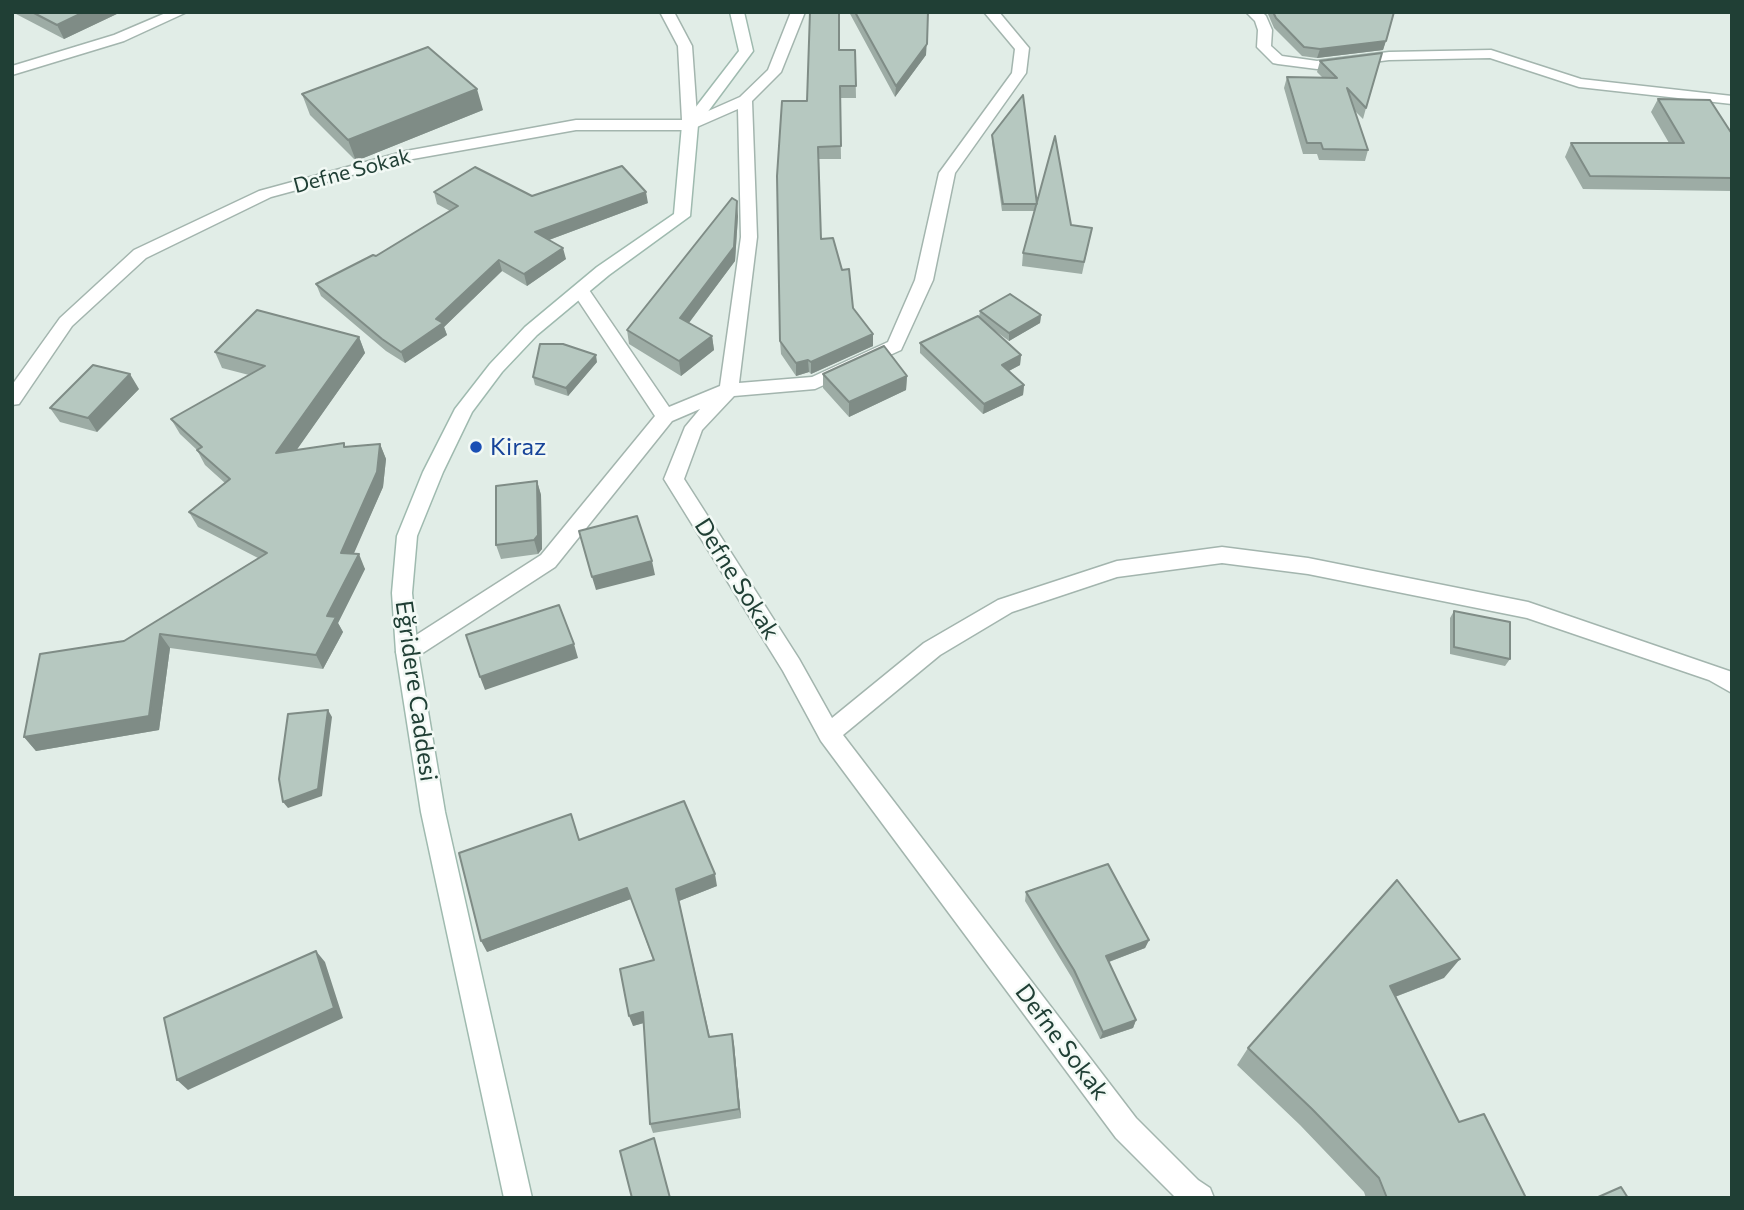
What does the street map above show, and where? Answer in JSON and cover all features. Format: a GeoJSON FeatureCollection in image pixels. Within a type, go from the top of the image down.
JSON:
{"type":"FeatureCollection","features":[{"type":"Feature","properties":{"kind":"street"},"geometry":{"type":"LineString","coordinates":[[12,71],[118,38],[180,12]]}},
{"type":"Feature","properties":{"kind":"street","name":"Eğridere Caddesi"},"geometry":{"type":"LineString","coordinates":[[518,1198],[433,812],[407,652],[402,593],[407,536],[433,472],[464,409],[496,368],[531,331],[603,271],[682,216],[690,125],[685,46],[667,12]]}},
{"type":"Feature","properties":{"kind":"street"},"geometry":{"type":"LineString","coordinates":[[690,125],[746,51],[737,12]]}},
{"type":"Feature","properties":{"kind":"street","name":"Defne Sokak"},"geometry":{"type":"LineString","coordinates":[[12,399],[66,322],[140,254],[265,194],[406,156],[576,125],[690,125],[745,100],[774,72],[798,12]]}},
{"type":"Feature","properties":{"kind":"street"},"geometry":{"type":"LineString","coordinates":[[407,652],[548,561],[664,416],[729,390],[815,383],[895,346],[924,280],[947,173],[1019,73],[1022,48],[991,12]]}},
{"type":"Feature","properties":{"kind":"street"},"geometry":{"type":"LineString","coordinates":[[1253,12],[1261,19],[1265,30],[1264,47],[1278,60],[1317,65],[1390,56],[1492,54],[1579,83],[1732,100]]}},
{"type":"Feature","properties":{"kind":"street"},"geometry":{"type":"LineString","coordinates":[[729,390],[749,237],[745,100]]}},
{"type":"Feature","properties":{"kind":"street"},"geometry":{"type":"LineString","coordinates":[[581,291],[664,416]]}},
{"type":"Feature","properties":{"kind":"street","name":"Defne Sokak"},"geometry":{"type":"LineString","coordinates":[[729,390],[694,427],[674,480],[791,665],[829,734],[1126,1128],[1188,1190],[1200,1198]]}},
{"type":"Feature","properties":{"kind":"street"},"geometry":{"type":"LineString","coordinates":[[829,734],[932,649],[1005,606],[1117,569],[1222,555],[1320,568],[1528,610],[1717,674],[1732,684]]}},
{"type":"Feature","properties":{"kind":"building"},"geometry":{"type":"Polygon","coordinates":[[[32,12],[84,12],[57,25],[32,12]]]}},
{"type":"Feature","properties":{"kind":"building"},"geometry":{"type":"Polygon","coordinates":[[[810,12],[839,12],[839,50],[855,50],[856,86],[840,86],[841,146],[818,147],[821,239],[833,238],[842,270],[849,269],[853,308],[873,334],[811,362],[808,360],[796,363],[780,341],[777,176],[782,101],[807,101],[810,12]]]}},
{"type":"Feature","properties":{"kind":"building"},"geometry":{"type":"Polygon","coordinates":[[[855,12],[928,12],[927,44],[896,86],[855,12]]]}},
{"type":"Feature","properties":{"kind":"building"},"geometry":{"type":"Polygon","coordinates":[[[1273,12],[1394,12],[1386,41],[1320,49],[1304,47],[1273,12]]]}},
{"type":"Feature","properties":{"kind":"building"},"geometry":{"type":"Polygon","coordinates":[[[428,47],[477,89],[348,140],[302,94],[428,47]]]}},
{"type":"Feature","properties":{"kind":"building"},"geometry":{"type":"Polygon","coordinates":[[[1382,53],[1366,108],[1347,88],[1368,150],[1323,149],[1321,143],[1307,143],[1287,77],[1337,78],[1320,61],[1382,53]]]}},
{"type":"Feature","properties":{"kind":"building"},"geometry":{"type":"Polygon","coordinates":[[[1023,95],[1037,204],[1003,204],[992,135],[1023,95]]]}},
{"type":"Feature","properties":{"kind":"building"},"geometry":{"type":"Polygon","coordinates":[[[1658,99],[1710,100],[1732,134],[1732,178],[1590,176],[1571,143],[1684,143],[1658,99]]]}},
{"type":"Feature","properties":{"kind":"building"},"geometry":{"type":"Polygon","coordinates":[[[1055,136],[1071,225],[1092,228],[1084,262],[1023,253],[1055,136]]]}},
{"type":"Feature","properties":{"kind":"building"},"geometry":{"type":"Polygon","coordinates":[[[622,166],[646,192],[535,232],[563,248],[524,274],[499,260],[436,319],[443,323],[401,352],[316,284],[373,255],[376,256],[458,206],[434,192],[475,167],[532,196],[622,166]]]}},
{"type":"Feature","properties":{"kind":"building"},"geometry":{"type":"Polygon","coordinates":[[[732,198],[737,201],[734,247],[680,318],[712,336],[679,361],[627,330],[732,198]]]}},
{"type":"Feature","properties":{"kind":"building"},"geometry":{"type":"Polygon","coordinates":[[[1010,294],[1041,315],[1009,333],[980,311],[1010,294]]]}},
{"type":"Feature","properties":{"kind":"building"},"geometry":{"type":"Polygon","coordinates":[[[257,310],[359,337],[276,453],[344,443],[344,447],[380,444],[377,472],[341,553],[359,554],[327,616],[336,617],[316,655],[160,634],[149,716],[24,737],[40,654],[124,641],[267,553],[189,512],[230,479],[197,450],[202,447],[171,419],[265,366],[215,352],[257,310]]]}},
{"type":"Feature","properties":{"kind":"building"},"geometry":{"type":"Polygon","coordinates":[[[978,316],[1021,355],[1002,365],[1024,385],[984,404],[920,343],[978,316]]]}},
{"type":"Feature","properties":{"kind":"building"},"geometry":{"type":"Polygon","coordinates":[[[540,344],[563,344],[596,355],[566,388],[533,377],[540,344]]]}},
{"type":"Feature","properties":{"kind":"building"},"geometry":{"type":"Polygon","coordinates":[[[884,346],[907,376],[849,402],[823,374],[884,346]]]}},
{"type":"Feature","properties":{"kind":"building"},"geometry":{"type":"Polygon","coordinates":[[[93,365],[130,374],[88,418],[50,408],[93,365]]]}},
{"type":"Feature","properties":{"kind":"building"},"geometry":{"type":"Polygon","coordinates":[[[537,481],[538,535],[534,540],[496,545],[496,486],[537,481]]]}},
{"type":"Feature","properties":{"kind":"building"},"geometry":{"type":"Polygon","coordinates":[[[637,516],[652,561],[592,577],[579,531],[637,516]]]}},
{"type":"Feature","properties":{"kind":"building"},"geometry":{"type":"Polygon","coordinates":[[[559,605],[574,644],[480,677],[466,635],[559,605]]]}},
{"type":"Feature","properties":{"kind":"building"},"geometry":{"type":"Polygon","coordinates":[[[1454,611],[1510,622],[1510,659],[1454,647],[1454,611]]]}},
{"type":"Feature","properties":{"kind":"building"},"geometry":{"type":"Polygon","coordinates":[[[328,710],[318,789],[283,802],[279,779],[288,714],[328,710]]]}},
{"type":"Feature","properties":{"kind":"building"},"geometry":{"type":"Polygon","coordinates":[[[684,801],[715,874],[676,889],[709,1037],[732,1034],[739,1109],[650,1124],[643,1012],[629,1016],[620,969],[654,960],[627,888],[481,941],[459,853],[571,814],[579,840],[684,801]]]}},
{"type":"Feature","properties":{"kind":"building"},"geometry":{"type":"Polygon","coordinates":[[[1108,864],[1149,940],[1106,956],[1136,1020],[1103,1032],[1074,970],[1026,892],[1108,864]]]}},
{"type":"Feature","properties":{"kind":"building"},"geometry":{"type":"Polygon","coordinates":[[[1397,880],[1460,959],[1390,986],[1459,1122],[1484,1114],[1526,1198],[1387,1198],[1379,1178],[1248,1048],[1397,880]]]}},
{"type":"Feature","properties":{"kind":"building"},"geometry":{"type":"Polygon","coordinates":[[[316,951],[334,1008],[177,1080],[164,1018],[316,951]]]}},
{"type":"Feature","properties":{"kind":"building"},"geometry":{"type":"Polygon","coordinates":[[[654,1138],[670,1198],[632,1198],[620,1151],[654,1138]]]}},
{"type":"Feature","properties":{"kind":"building"},"geometry":{"type":"Polygon","coordinates":[[[1621,1187],[1628,1198],[1596,1198],[1621,1187]]]}},
{"type":"Feature","properties":{"kind":"place","name":"Kiraz"},"geometry":{"type":"Point","coordinates":[476,447]}}]}
